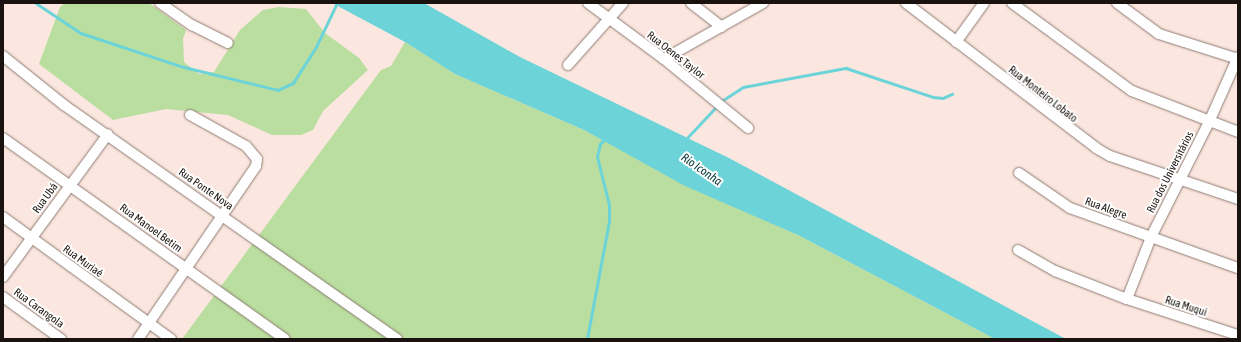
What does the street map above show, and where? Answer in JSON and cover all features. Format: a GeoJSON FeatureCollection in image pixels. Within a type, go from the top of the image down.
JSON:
{"type":"FeatureCollection","features":[{"type":"Feature","properties":{"kind":"street"},"geometry":{"type":"LineString","coordinates":[[160,3],[192,25],[228,43]]}},
{"type":"Feature","properties":{"kind":"street","name":"Rua Oenes Taylor"},"geometry":{"type":"LineString","coordinates":[[588,3],[664,59],[748,128]]}},
{"type":"Feature","properties":{"kind":"street"},"geometry":{"type":"LineString","coordinates":[[568,65],[623,3]]}},
{"type":"Feature","properties":{"kind":"street"},"geometry":{"type":"LineString","coordinates":[[691,3],[722,27]]}},
{"type":"Feature","properties":{"kind":"street"},"geometry":{"type":"LineString","coordinates":[[664,59],[763,3]]}},
{"type":"Feature","properties":{"kind":"street","name":"Rua Monteiro Lobato"},"geometry":{"type":"LineString","coordinates":[[906,3],[1096,148],[1110,156],[1238,199]]}},
{"type":"Feature","properties":{"kind":"street"},"geometry":{"type":"LineString","coordinates":[[956,42],[984,3]]}},
{"type":"Feature","properties":{"kind":"street"},"geometry":{"type":"LineString","coordinates":[[1012,3],[1132,91],[1238,132]]}},
{"type":"Feature","properties":{"kind":"street"},"geometry":{"type":"LineString","coordinates":[[1117,3],[1159,34],[1238,58]]}},
{"type":"Feature","properties":{"kind":"street","name":"Rua dos Universitários"},"geometry":{"type":"LineString","coordinates":[[1127,299],[1151,237],[1209,122],[1238,58]]}},
{"type":"Feature","properties":{"kind":"street","name":"Rua Ponte Nova"},"geometry":{"type":"LineString","coordinates":[[4,59],[64,105],[108,134],[397,339]]}},
{"type":"Feature","properties":{"kind":"street"},"geometry":{"type":"LineString","coordinates":[[138,339],[253,173],[257,159],[246,146],[190,115]]}},
{"type":"Feature","properties":{"kind":"street","name":"Rua Ubá"},"geometry":{"type":"LineString","coordinates":[[3,277],[68,186],[108,134]]}},
{"type":"Feature","properties":{"kind":"street","name":"Rua Manoel Betim"},"geometry":{"type":"LineString","coordinates":[[3,138],[68,186],[284,339]]}},
{"type":"Feature","properties":{"kind":"street","name":"Rua Alegre"},"geometry":{"type":"LineString","coordinates":[[1019,173],[1070,208],[1238,268]]}},
{"type":"Feature","properties":{"kind":"street","name":"Rua Muriaé"},"geometry":{"type":"LineString","coordinates":[[3,217],[148,324],[171,339]]}},
{"type":"Feature","properties":{"kind":"street","name":"Rua Muqui"},"geometry":{"type":"LineString","coordinates":[[1018,250],[1055,271],[1127,299],[1238,335]]}},
{"type":"Feature","properties":{"kind":"street","name":"Rua Carangola"},"geometry":{"type":"LineString","coordinates":[[3,297],[61,339]]}},
{"type":"Feature","properties":{"kind":"green space"},"geometry":{"type":"Polygon","coordinates":[[[65,3],[149,3],[186,30],[183,39],[184,62],[199,74],[214,72],[240,30],[263,10],[279,7],[306,9],[325,33],[359,58],[368,70],[323,111],[313,130],[301,135],[272,135],[228,115],[166,109],[113,120],[39,64],[60,7],[65,3]]]}},
{"type":"Feature","properties":{"kind":"green space"},"geometry":{"type":"Polygon","coordinates":[[[405,42],[455,74],[584,130],[685,185],[798,235],[995,339],[182,339],[381,70],[391,66],[405,42]]]}},
{"type":"Feature","properties":{"kind":"water","name":"Rio Iconha"},"geometry":{"type":"Polygon","coordinates":[[[332,3],[424,3],[520,57],[729,158],[1066,339],[995,339],[798,235],[685,186],[584,130],[455,74],[405,42],[332,3]]]}},
{"type":"Feature","properties":{"kind":"waterway"},"geometry":{"type":"LineString","coordinates":[[36,3],[81,33],[184,67],[278,90],[293,83],[316,47],[337,3]]}},
{"type":"Feature","properties":{"kind":"waterway"},"geometry":{"type":"LineString","coordinates":[[720,102],[743,87],[846,68],[933,97],[943,98],[952,94]]}},
{"type":"Feature","properties":{"kind":"waterway"},"geometry":{"type":"LineString","coordinates":[[686,139],[717,106]]}},
{"type":"Feature","properties":{"kind":"waterway"},"geometry":{"type":"LineString","coordinates":[[587,339],[609,222],[609,205],[597,157],[600,144],[604,140]]}}]}
